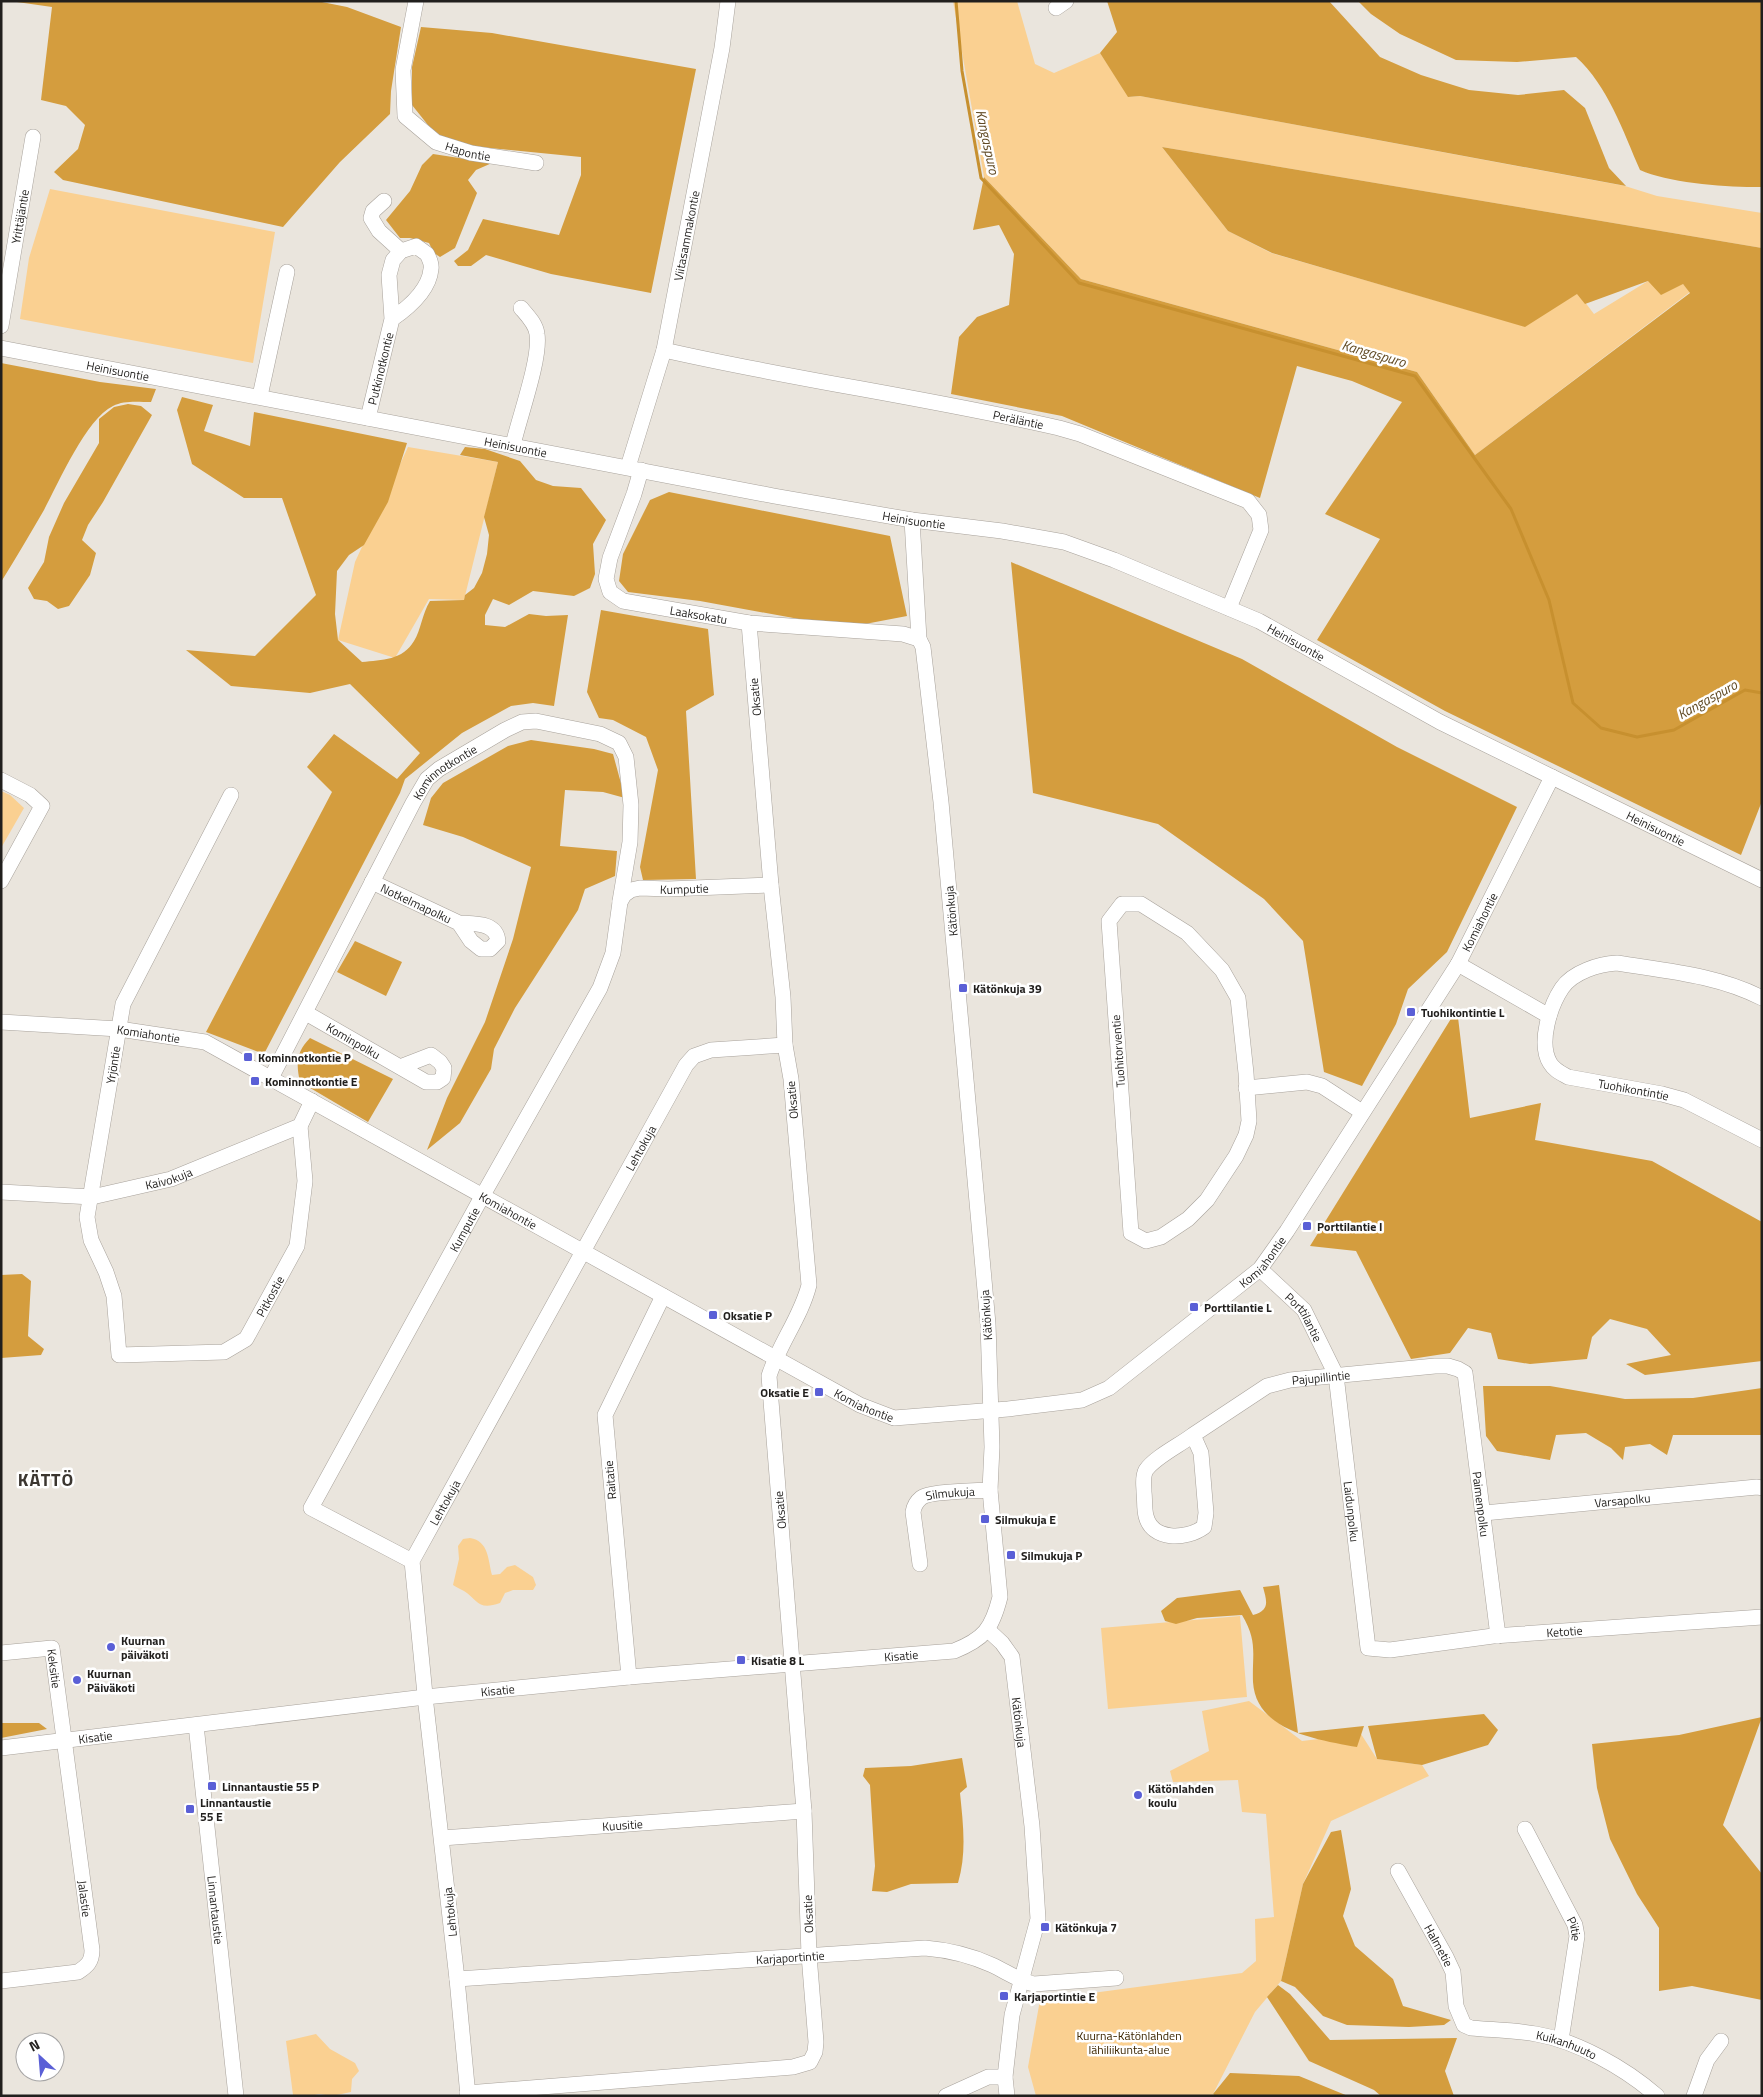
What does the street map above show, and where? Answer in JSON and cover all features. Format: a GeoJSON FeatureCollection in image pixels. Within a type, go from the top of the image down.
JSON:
{"type":"FeatureCollection","features":[{"type":"Feature","properties":{"kind":"street","name":"Hapontie"},"geometry":{"type":"LineString","coordinates":[[416,1],[403,70],[405,116],[436,142],[471,153],[536,163]]}},
{"type":"Feature","properties":{"kind":"street","name":"Viitasammakontie"},"geometry":{"type":"LineString","coordinates":[[635,468],[664,350],[722,48],[728,1]]}},
{"type":"Feature","properties":{"kind":"street","name":"Yrittäjäntie"},"geometry":{"type":"LineString","coordinates":[[1,326],[34,137]]}},
{"type":"Feature","properties":{"kind":"street"},"geometry":{"type":"LineString","coordinates":[[384,201],[373,211],[371,218],[380,231],[401,251]]}},
{"type":"Feature","properties":{"kind":"street","name":"Putkinotkontie"},"geometry":{"type":"LineString","coordinates":[[368,418],[392,319],[389,275],[393,260],[401,251],[416,246],[428,254],[432,268],[426,286],[406,309],[392,319]]}},
{"type":"Feature","properties":{"kind":"street"},"geometry":{"type":"LineString","coordinates":[[260,396],[287,272]]}},
{"type":"Feature","properties":{"kind":"street"},"geometry":{"type":"LineString","coordinates":[[513,445],[536,354],[537,334],[530,319],[521,308]]}},
{"type":"Feature","properties":{"kind":"street","name":"Heinisuontie"},"geometry":{"type":"LineString","coordinates":[[1,348],[260,396],[774,496],[912,520],[1064,542],[1114,560],[1259,621],[1440,722],[1762,880]]}},
{"type":"Feature","properties":{"kind":"street","name":"Peräläntie"},"geometry":{"type":"LineString","coordinates":[[664,350],[729,365],[877,391],[1059,428],[1080,434],[1248,502],[1260,515],[1261,530],[1229,608]]}},
{"type":"Feature","properties":{"kind":"street","name":"Laaksokatu"},"geometry":{"type":"LineString","coordinates":[[635,468],[634,494],[610,558],[606,579],[610,592],[623,601],[748,624],[903,634],[919,639]]}},
{"type":"Feature","properties":{"kind":"street","name":"Kätönkuja"},"geometry":{"type":"LineString","coordinates":[[912,520],[919,639],[923,647],[942,802],[987,1314],[992,1411],[990,1490],[1000,1597],[996,1614],[988,1630],[1002,1643],[1012,1658],[1032,1826],[1038,1920],[1012,2015],[1005,2077],[1007,2096]]}},
{"type":"Feature","properties":{"kind":"street","name":"Oksatie"},"geometry":{"type":"LineString","coordinates":[[467,2094],[793,2067],[810,2062],[815,2052],[816,2042],[809,1955],[804,1811],[769,1376],[775,1357],[805,1301],[809,1285],[791,1079],[785,1045],[783,997],[748,624]]}},
{"type":"Feature","properties":{"kind":"street","name":"Kominnotkontie"},"geometry":{"type":"LineString","coordinates":[[271,1078],[427,779],[505,730],[522,722],[536,722],[600,734],[619,744],[626,757],[631,805],[630,842],[620,902]]}},
{"type":"Feature","properties":{"kind":"street","name":"Komiahontie"},"geometry":{"type":"LineString","coordinates":[[1,1022],[119,1029],[205,1042],[860,1405],[894,1418],[992,1411],[1082,1400],[1109,1388],[1260,1269],[1287,1231],[1458,964],[1552,776]]}},
{"type":"Feature","properties":{"kind":"street"},"geometry":{"type":"LineString","coordinates":[[1,780],[30,795],[42,806],[1,881]]}},
{"type":"Feature","properties":{"kind":"street","name":"Yrjöntie"},"geometry":{"type":"LineString","coordinates":[[119,1355],[114,1296],[92,1240],[87,1218],[123,1004],[230,795]]}},
{"type":"Feature","properties":{"kind":"street","name":"Notkelmapolku"},"geometry":{"type":"LineString","coordinates":[[372,882],[459,923]]}},
{"type":"Feature","properties":{"kind":"street","name":"Kumputie"},"geometry":{"type":"LineString","coordinates":[[412,1562],[311,1508],[600,988],[612,952],[620,902],[624,895],[631,890],[640,888],[668,889],[771,884]]}},
{"type":"Feature","properties":{"kind":"street","name":"Tuohitorventie"},"geometry":{"type":"LineString","coordinates":[[1122,904],[1141,904],[1188,933],[1222,970],[1238,998],[1246,1088],[1249,1121],[1246,1135],[1236,1156],[1207,1200],[1188,1219],[1161,1237],[1146,1241],[1131,1233],[1109,921],[1122,904]]}},
{"type":"Feature","properties":{"kind":"street","name":"Tuohikontintie"},"geometry":{"type":"LineString","coordinates":[[1762,998],[1719,981],[1617,963],[1606,963],[1580,974],[1562,987],[1549,1016],[1545,1046],[1550,1062],[1563,1074],[1593,1083],[1662,1094],[1684,1100],[1762,1140]]}},
{"type":"Feature","properties":{"kind":"street"},"geometry":{"type":"LineString","coordinates":[[1458,964],[1549,1016]]}},
{"type":"Feature","properties":{"kind":"street","name":"Kominpolku"},"geometry":{"type":"LineString","coordinates":[[306,1013],[400,1067]]}},
{"type":"Feature","properties":{"kind":"street","name":"Lehtokuja"},"geometry":{"type":"LineString","coordinates":[[467,2094],[457,1979],[425,1697],[412,1562],[678,1079],[694,1056],[711,1050],[785,1045]]}},
{"type":"Feature","properties":{"kind":"street"},"geometry":{"type":"LineString","coordinates":[[1246,1088],[1308,1082],[1322,1086],[1362,1112]]}},
{"type":"Feature","properties":{"kind":"street"},"geometry":{"type":"LineString","coordinates":[[300,1126],[312,1101]]}},
{"type":"Feature","properties":{"kind":"street","name":"Kaivokuja"},"geometry":{"type":"LineString","coordinates":[[1,1192],[92,1197],[171,1179],[300,1126]]}},
{"type":"Feature","properties":{"kind":"street","name":"Pitkostie"},"geometry":{"type":"LineString","coordinates":[[119,1355],[224,1352],[246,1339],[297,1246],[305,1181],[300,1126]]}},
{"type":"Feature","properties":{"kind":"street","name":"Porttilantie"},"geometry":{"type":"LineString","coordinates":[[1260,1269],[1304,1310],[1336,1375]]}},
{"type":"Feature","properties":{"kind":"street","name":"Raitatie"},"geometry":{"type":"LineString","coordinates":[[629,1677],[605,1415],[663,1296]]}},
{"type":"Feature","properties":{"kind":"street","name":"Pajupillintie"},"geometry":{"type":"LineString","coordinates":[[1193,1435],[1201,1453],[1206,1512],[1204,1528],[1198,1532],[1183,1536],[1166,1535],[1154,1530],[1146,1516],[1143,1477],[1152,1464],[1193,1435],[1267,1386],[1290,1380],[1441,1366],[1458,1369],[1465,1373]]}},
{"type":"Feature","properties":{"kind":"street","name":"Paimenpolku"},"geometry":{"type":"LineString","coordinates":[[1465,1373],[1498,1636]]}},
{"type":"Feature","properties":{"kind":"street","name":"Laidunpolku"},"geometry":{"type":"LineString","coordinates":[[1336,1375],[1368,1648]]}},
{"type":"Feature","properties":{"kind":"street","name":"Varsapolku"},"geometry":{"type":"LineString","coordinates":[[1484,1513],[1762,1488]]}},
{"type":"Feature","properties":{"kind":"street","name":"Silmukuja"},"geometry":{"type":"LineString","coordinates":[[920,1564],[913,1512],[915,1505],[921,1498],[932,1495],[990,1490]]}},
{"type":"Feature","properties":{"kind":"street","name":"Ketotie"},"geometry":{"type":"LineString","coordinates":[[1368,1648],[1390,1650],[1498,1636],[1762,1617]]}},
{"type":"Feature","properties":{"kind":"street","name":"Kisatie"},"geometry":{"type":"LineString","coordinates":[[1,1748],[66,1742],[425,1697],[629,1677],[954,1651],[976,1641],[988,1630]]}},
{"type":"Feature","properties":{"kind":"street","name":"Keksitie"},"geometry":{"type":"LineString","coordinates":[[1,1653],[52,1648],[66,1742]]}},
{"type":"Feature","properties":{"kind":"street","name":"Linnantaustie"},"geometry":{"type":"LineString","coordinates":[[196,1725],[236,2096]]}},
{"type":"Feature","properties":{"kind":"street","name":"Jalastie"},"geometry":{"type":"LineString","coordinates":[[1,1981],[78,1972],[87,1966],[92,1959],[66,1742]]}},
{"type":"Feature","properties":{"kind":"street","name":"Kuusitie"},"geometry":{"type":"LineString","coordinates":[[442,1838],[804,1811]]}},
{"type":"Feature","properties":{"kind":"street","name":"Piitie"},"geometry":{"type":"LineString","coordinates":[[1525,1829],[1575,1925],[1577,1936],[1561,2040]]}},
{"type":"Feature","properties":{"kind":"street","name":"Halmetie"},"geometry":{"type":"LineString","coordinates":[[1398,1871],[1453,1972],[1456,2006],[1464,2025]]}},
{"type":"Feature","properties":{"kind":"street","name":"Karjaportintie"},"geometry":{"type":"LineString","coordinates":[[457,1979],[925,1948],[951,1950],[994,1966],[1022,1982],[1034,1984],[1116,1978]]}},
{"type":"Feature","properties":{"kind":"street","name":"Kuikanhuuto"},"geometry":{"type":"LineString","coordinates":[[1464,2025],[1471,2028],[1536,2034],[1561,2040],[1611,2062],[1657,2096]]}},
{"type":"Feature","properties":{"kind":"street"},"geometry":{"type":"LineString","coordinates":[[1694,2096],[1707,2060],[1721,2041]]}},
{"type":"Feature","properties":{"kind":"street"},"geometry":{"type":"LineString","coordinates":[[946,2096],[988,2077],[1005,2077]]}},
{"type":"Feature","properties":{"kind":"green space"},"geometry":{"type":"Polygon","coordinates":[[[953,1],[1017,1],[1035,64],[1054,73],[1100,53],[1129,97],[1140,96],[1625,186],[1657,196],[1762,213],[1762,248],[1162,147],[1228,231],[1271,253],[1524,326],[1578,293],[1594,314],[1648,281],[1683,284],[1690,292],[1475,455],[1417,372],[1081,279],[984,177],[953,1]]]}},
{"type":"Feature","properties":{"kind":"green space"},"geometry":{"type":"Polygon","coordinates":[[[50,189],[275,232],[253,363],[20,319],[29,258],[50,189]]]}},
{"type":"Feature","properties":{"kind":"green space"},"geometry":{"type":"Polygon","coordinates":[[[408,447],[498,462],[464,600],[429,599],[395,658],[338,640],[355,562],[408,447]]]}},
{"type":"Feature","properties":{"kind":"green space"},"geometry":{"type":"Polygon","coordinates":[[[1,791],[10,795],[24,808],[1,848],[1,791]]]}},
{"type":"Feature","properties":{"kind":"green space"},"geometry":{"type":"Polygon","coordinates":[[[470,1538],[481,1543],[487,1552],[492,1575],[500,1574],[507,1567],[515,1565],[533,1577],[536,1585],[533,1590],[513,1590],[505,1593],[500,1603],[487,1606],[479,1603],[453,1585],[459,1559],[458,1546],[463,1539],[470,1538]]]}},
{"type":"Feature","properties":{"kind":"green space"},"geometry":{"type":"Polygon","coordinates":[[[1240,1616],[1247,1697],[1108,1709],[1101,1628],[1240,1616]]]}},
{"type":"Feature","properties":{"kind":"green space","name":"Kuurna-Kätönlahden lähiliikunta-alue"},"geometry":{"type":"Polygon","coordinates":[[[1249,1701],[1302,1741],[1361,1734],[1377,1759],[1422,1765],[1429,1776],[1331,1821],[1303,1884],[1281,1981],[1255,2012],[1213,2094],[1215,2096],[1036,2096],[1028,2067],[1040,2000],[1242,1973],[1256,1961],[1255,1919],[1274,1917],[1266,1814],[1242,1812],[1238,1780],[1173,1782],[1170,1771],[1209,1751],[1202,1711],[1249,1701]]]}},
{"type":"Feature","properties":{"kind":"green space"},"geometry":{"type":"Polygon","coordinates":[[[316,2034],[330,2049],[355,2063],[359,2071],[352,2079],[351,2092],[332,2096],[319,2094],[310,2096],[293,2095],[286,2041],[316,2034]]]}},
{"type":"Feature","properties":{"kind":"shaded area"},"geometry":{"type":"Polygon","coordinates":[[[10,1],[317,1],[347,7],[401,27],[391,91],[390,114],[340,162],[283,227],[63,180],[54,172],[78,149],[85,125],[66,106],[41,100],[52,7],[10,1]]]}},
{"type":"Feature","properties":{"kind":"shaded area"},"geometry":{"type":"Polygon","coordinates":[[[1107,1],[1329,1],[1380,57],[1421,75],[1469,90],[1518,95],[1564,90],[1585,108],[1609,168],[1626,186],[1140,96],[1128,97],[1100,53],[1117,32],[1107,1]]]}},
{"type":"Feature","properties":{"kind":"shaded area"},"geometry":{"type":"Polygon","coordinates":[[[1358,1],[1762,1],[1762,187],[1700,184],[1652,175],[1640,170],[1606,95],[1597,81],[1576,57],[1517,62],[1456,60],[1400,34],[1371,14],[1358,1]]]}},
{"type":"Feature","properties":{"kind":"shaded area"},"geometry":{"type":"Polygon","coordinates":[[[421,27],[492,33],[696,69],[651,293],[551,274],[486,255],[471,266],[458,266],[454,261],[468,250],[483,219],[559,235],[581,175],[581,157],[450,143],[436,135],[412,105],[412,67],[421,27]]]}},
{"type":"Feature","properties":{"kind":"shaded area"},"geometry":{"type":"Polygon","coordinates":[[[1162,147],[1762,248],[1762,801],[1741,855],[1445,711],[1317,640],[1380,539],[1325,514],[1402,402],[1352,381],[1297,366],[1260,498],[1062,416],[951,394],[959,337],[977,317],[1009,305],[1014,254],[999,225],[973,230],[984,177],[1081,279],[1417,372],[1475,455],[1690,293],[1683,284],[1661,295],[1648,281],[1585,304],[1577,294],[1525,327],[1272,253],[1228,231],[1162,147]]]}},
{"type":"Feature","properties":{"kind":"shaded area"},"geometry":{"type":"Polygon","coordinates":[[[433,154],[492,163],[476,170],[468,180],[477,193],[455,248],[440,257],[434,253],[429,243],[410,238],[400,238],[386,220],[410,191],[422,165],[433,154]]]}},
{"type":"Feature","properties":{"kind":"shaded area"},"geometry":{"type":"Polygon","coordinates":[[[1,363],[100,382],[156,389],[151,402],[117,404],[103,413],[93,424],[74,452],[44,510],[1,582],[1,363]]]}},
{"type":"Feature","properties":{"kind":"shaded area"},"geometry":{"type":"Polygon","coordinates":[[[182,397],[213,405],[204,431],[250,446],[254,412],[407,443],[388,502],[364,545],[349,555],[337,571],[335,614],[338,640],[362,662],[391,658],[404,652],[414,641],[430,601],[464,600],[465,595],[474,588],[482,573],[489,535],[484,517],[498,462],[460,455],[465,447],[485,449],[520,461],[536,480],[553,486],[581,488],[606,520],[593,544],[595,574],[590,588],[574,596],[533,591],[509,605],[493,599],[485,615],[485,625],[505,627],[529,614],[546,616],[568,615],[554,706],[533,703],[511,706],[462,733],[405,779],[400,793],[264,1054],[206,1032],[332,792],[307,767],[334,734],[397,779],[420,753],[350,684],[310,693],[231,686],[186,650],[255,656],[316,595],[282,498],[244,498],[192,464],[177,410],[182,397]]]}},
{"type":"Feature","properties":{"kind":"shaded area"},"geometry":{"type":"Polygon","coordinates":[[[128,404],[141,406],[152,415],[88,525],[82,540],[96,553],[90,575],[69,606],[58,609],[47,601],[34,599],[28,588],[44,562],[49,537],[64,503],[99,443],[99,419],[114,407],[128,404]]]}},
{"type":"Feature","properties":{"kind":"shaded area"},"geometry":{"type":"Polygon","coordinates":[[[669,492],[890,536],[907,616],[865,624],[799,619],[700,601],[628,592],[619,581],[623,554],[650,500],[669,492]]]}},
{"type":"Feature","properties":{"kind":"shaded area"},"geometry":{"type":"Polygon","coordinates":[[[1011,562],[1242,659],[1397,747],[1517,807],[1447,952],[1408,989],[1396,1024],[1362,1086],[1324,1072],[1303,941],[1264,899],[1158,824],[1033,793],[1011,562]]]}},
{"type":"Feature","properties":{"kind":"shaded area"},"geometry":{"type":"Polygon","coordinates":[[[601,610],[708,629],[714,695],[686,711],[696,879],[643,880],[640,867],[658,770],[646,737],[613,720],[599,718],[587,692],[601,610]]]}},
{"type":"Feature","properties":{"kind":"shaded area"},"geometry":{"type":"Polygon","coordinates":[[[531,740],[594,749],[613,754],[625,798],[603,792],[565,790],[560,846],[617,851],[615,876],[585,889],[578,910],[515,1008],[494,1049],[491,1069],[460,1123],[427,1150],[447,1098],[485,1022],[513,939],[531,867],[463,837],[423,825],[431,798],[443,783],[508,746],[531,740]]]}},
{"type":"Feature","properties":{"kind":"shaded area"},"geometry":{"type":"Polygon","coordinates":[[[355,941],[402,962],[386,996],[337,972],[355,941]]]}},
{"type":"Feature","properties":{"kind":"shaded area"},"geometry":{"type":"Polygon","coordinates":[[[1457,1009],[1470,1118],[1541,1103],[1535,1140],[1652,1161],[1762,1222],[1762,1361],[1645,1375],[1626,1364],[1671,1355],[1647,1329],[1610,1319],[1592,1337],[1587,1359],[1530,1364],[1498,1359],[1491,1333],[1468,1328],[1450,1353],[1411,1359],[1356,1251],[1310,1246],[1457,1009]]]}},
{"type":"Feature","properties":{"kind":"shaded area"},"geometry":{"type":"Polygon","coordinates":[[[310,1038],[393,1079],[368,1122],[300,1082],[298,1058],[305,1043],[310,1038]]]}},
{"type":"Feature","properties":{"kind":"shaded area"},"geometry":{"type":"Polygon","coordinates":[[[22,1274],[31,1281],[28,1336],[44,1349],[41,1355],[1,1358],[1,1275],[22,1274]]]}},
{"type":"Feature","properties":{"kind":"shaded area"},"geometry":{"type":"Polygon","coordinates":[[[1483,1386],[1550,1386],[1625,1399],[1693,1398],[1762,1388],[1762,1435],[1673,1435],[1667,1455],[1650,1444],[1625,1447],[1623,1460],[1611,1448],[1586,1433],[1556,1435],[1550,1460],[1497,1451],[1486,1436],[1483,1386]]]}},
{"type":"Feature","properties":{"kind":"shaded area"},"geometry":{"type":"Polygon","coordinates":[[[1279,1585],[1298,1733],[1277,1723],[1265,1712],[1257,1699],[1253,1682],[1252,1640],[1242,1615],[1197,1618],[1176,1624],[1165,1621],[1161,1611],[1177,1598],[1240,1590],[1253,1615],[1265,1608],[1266,1597],[1263,1587],[1279,1585]]]}},
{"type":"Feature","properties":{"kind":"shaded area"},"geometry":{"type":"Polygon","coordinates":[[[1484,1714],[1498,1730],[1488,1745],[1422,1765],[1377,1759],[1368,1726],[1484,1714]]]}},
{"type":"Feature","properties":{"kind":"shaded area"},"geometry":{"type":"Polygon","coordinates":[[[1762,1717],[1723,1825],[1762,1874],[1762,2000],[1692,1986],[1659,1991],[1659,1928],[1637,1894],[1610,1839],[1597,1788],[1592,1744],[1679,1735],[1762,1717]]]}},
{"type":"Feature","properties":{"kind":"shaded area"},"geometry":{"type":"Polygon","coordinates":[[[1,1723],[39,1723],[47,1729],[1,1738],[1,1723]]]}},
{"type":"Feature","properties":{"kind":"shaded area"},"geometry":{"type":"Polygon","coordinates":[[[1364,1726],[1357,1747],[1309,1737],[1299,1733],[1364,1726]]]}},
{"type":"Feature","properties":{"kind":"shaded area"},"geometry":{"type":"Polygon","coordinates":[[[962,1758],[967,1787],[960,1793],[963,1860],[958,1883],[911,1884],[887,1892],[872,1891],[875,1866],[870,1785],[863,1776],[865,1768],[911,1766],[962,1758]]]}},
{"type":"Feature","properties":{"kind":"shaded area"},"geometry":{"type":"Polygon","coordinates":[[[1341,1830],[1351,1889],[1343,1916],[1355,1946],[1393,1979],[1403,2006],[1451,2020],[1444,2025],[1409,2027],[1347,2025],[1323,2016],[1295,1987],[1281,1981],[1303,1884],[1331,1832],[1341,1830]]]}},
{"type":"Feature","properties":{"kind":"shaded area"},"geometry":{"type":"Polygon","coordinates":[[[1278,1985],[1290,1994],[1330,2040],[1457,2038],[1445,2071],[1454,2096],[1381,2096],[1374,2090],[1309,2061],[1267,1997],[1278,1985]]]}},
{"type":"Feature","properties":{"kind":"shaded area"},"geometry":{"type":"Polygon","coordinates":[[[1230,2073],[1299,2076],[1348,2096],[1215,2096],[1213,2094],[1230,2073]]]}},
{"type":"Feature","properties":{"kind":"waterway","name":"Kangaspuro"},"geometry":{"type":"LineString","coordinates":[[956,1],[962,71],[981,178],[1079,283],[1415,376],[1511,509],[1549,600],[1573,703],[1601,728],[1637,737],[1674,730],[1745,690],[1762,693]]}},
{"type":"Feature","properties":{"kind":"place","name":"Kätönkuja 39"},"geometry":{"type":"Point","coordinates":[963,988]}},
{"type":"Feature","properties":{"kind":"place","name":"Tuohikontintie L"},"geometry":{"type":"Point","coordinates":[1411,1012]}},
{"type":"Feature","properties":{"kind":"place","name":"Kominnotkontie P"},"geometry":{"type":"Point","coordinates":[248,1057]}},
{"type":"Feature","properties":{"kind":"place","name":"Kominnotkontie E"},"geometry":{"type":"Point","coordinates":[255,1081]}},
{"type":"Feature","properties":{"kind":"place","name":"Porttilantie I"},"geometry":{"type":"Point","coordinates":[1307,1226]}},
{"type":"Feature","properties":{"kind":"place","name":"Porttilantie L"},"geometry":{"type":"Point","coordinates":[1194,1307]}},
{"type":"Feature","properties":{"kind":"place","name":"Oksatie P"},"geometry":{"type":"Point","coordinates":[713,1315]}},
{"type":"Feature","properties":{"kind":"place","name":"Oksatie E"},"geometry":{"type":"Point","coordinates":[819,1392]}},
{"type":"Feature","properties":{"kind":"place","name":"Silmukuja E"},"geometry":{"type":"Point","coordinates":[985,1519]}},
{"type":"Feature","properties":{"kind":"place","name":"Silmukuja P"},"geometry":{"type":"Point","coordinates":[1011,1555]}},
{"type":"Feature","properties":{"kind":"place","name":"Kuurnan päiväkoti"},"geometry":{"type":"Point","coordinates":[111,1647]}},
{"type":"Feature","properties":{"kind":"place","name":"Kisatie 8 L"},"geometry":{"type":"Point","coordinates":[741,1660]}},
{"type":"Feature","properties":{"kind":"place","name":"Kuurnan Päiväkoti"},"geometry":{"type":"Point","coordinates":[77,1680]}},
{"type":"Feature","properties":{"kind":"place","name":"Linnantaustie 55 P"},"geometry":{"type":"Point","coordinates":[212,1786]}},
{"type":"Feature","properties":{"kind":"place","name":"Kätönlahden koulu"},"geometry":{"type":"Point","coordinates":[1138,1795]}},
{"type":"Feature","properties":{"kind":"place","name":"Linnantaustie 55 E"},"geometry":{"type":"Point","coordinates":[190,1809]}},
{"type":"Feature","properties":{"kind":"place","name":"Kätönkuja 7"},"geometry":{"type":"Point","coordinates":[1045,1927]}},
{"type":"Feature","properties":{"kind":"place","name":"Karjaportintie E"},"geometry":{"type":"Point","coordinates":[1004,1996]}},
{"type":"Feature","properties":{"kind":"district","name":"KÄTTÖ"},"geometry":{"type":"Point","coordinates":[46,1479]}}]}
